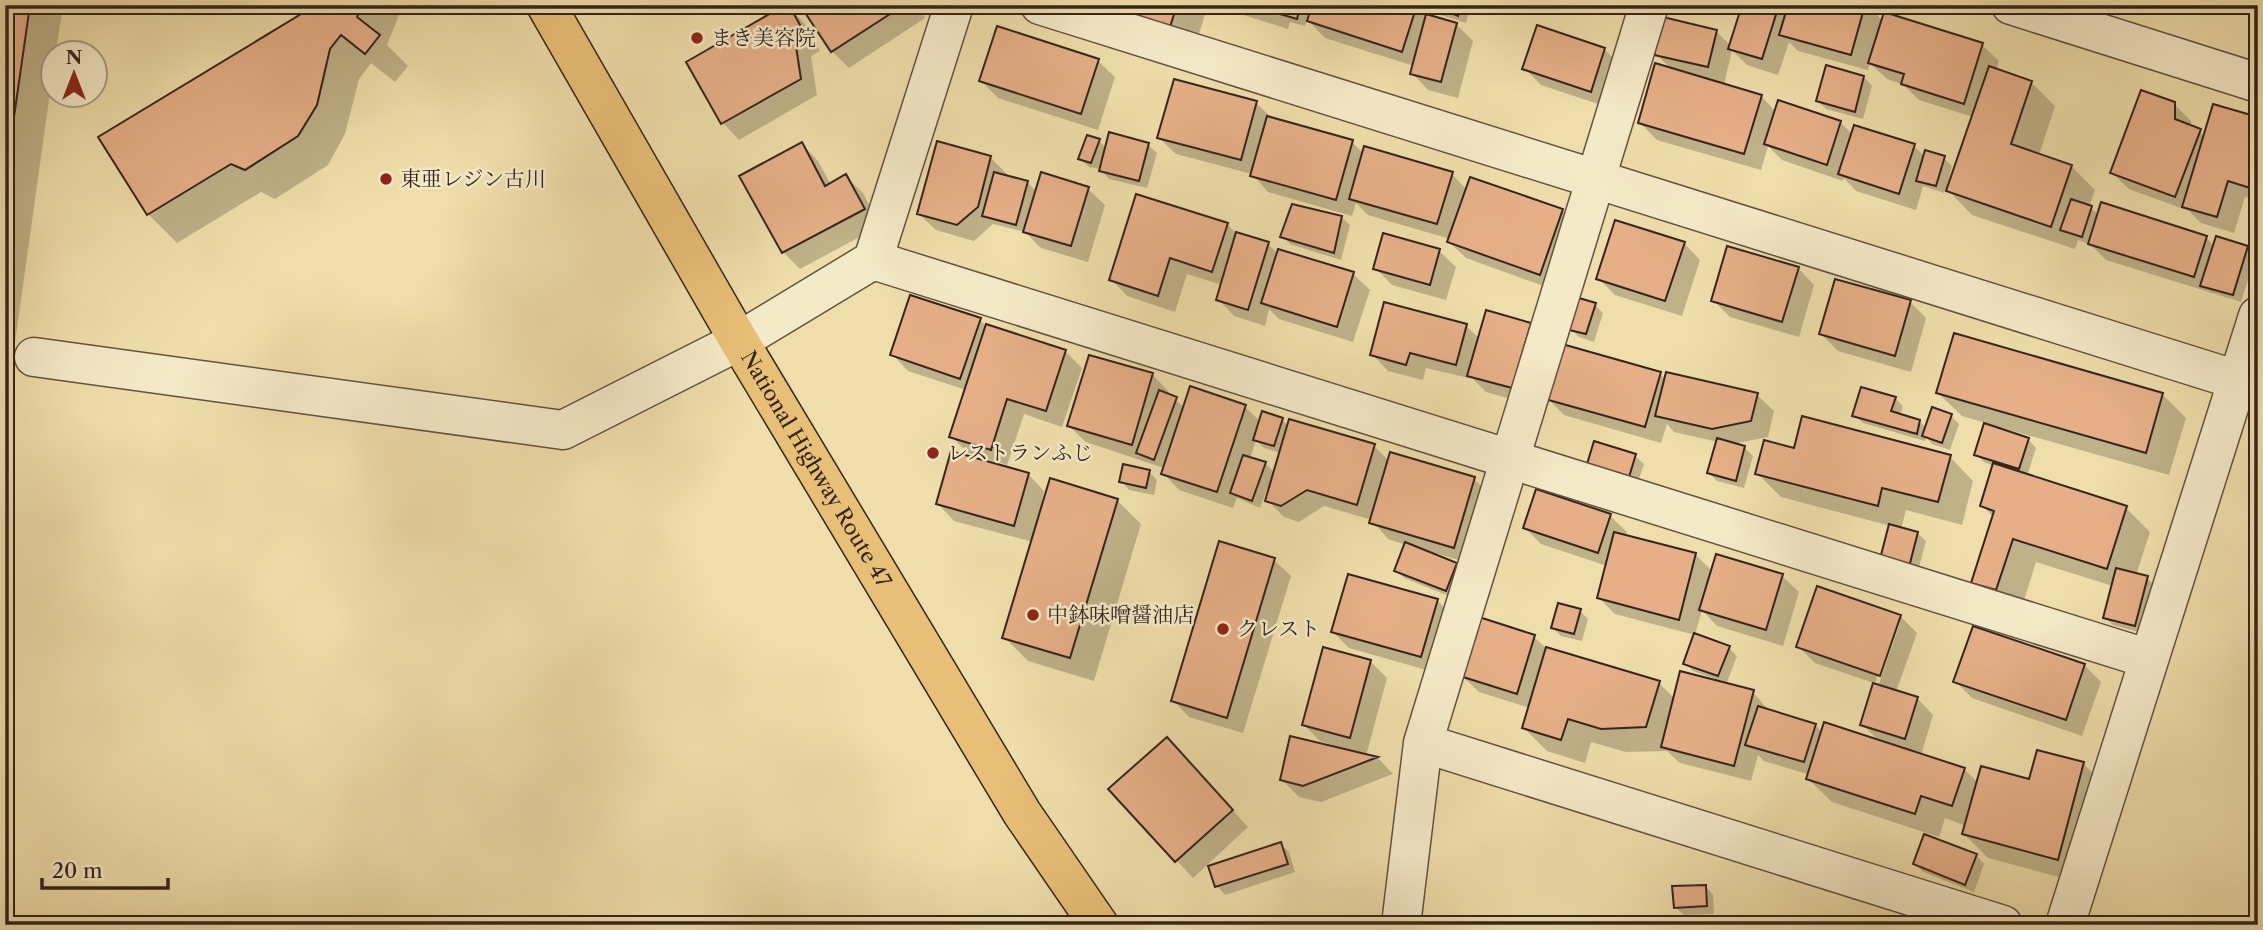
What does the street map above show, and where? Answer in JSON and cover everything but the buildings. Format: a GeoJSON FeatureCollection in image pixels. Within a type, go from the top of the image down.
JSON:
{"type":"FeatureCollection","features":[{"type":"Feature","properties":{"kind":"highway","name":"National Highway Route 47"},"geometry":{"type":"LineString","coordinates":[[545,5],[739,341],[1022,813],[1099,925]]}},
{"type":"Feature","properties":{"kind":"street"},"geometry":{"type":"LineString","coordinates":[[34,357],[563,430],[739,341],[873,260],[954,5]]}},
{"type":"Feature","properties":{"kind":"street"},"geometry":{"type":"LineString","coordinates":[[1040,5],[2237,380]]}},
{"type":"Feature","properties":{"kind":"street"},"geometry":{"type":"LineString","coordinates":[[1401,925],[1423,743],[1648,5]]}},
{"type":"Feature","properties":{"kind":"street"},"geometry":{"type":"LineString","coordinates":[[2011,5],[2258,83]]}},
{"type":"Feature","properties":{"kind":"street"},"geometry":{"type":"LineString","coordinates":[[873,260],[2149,659]]}},
{"type":"Feature","properties":{"kind":"street"},"geometry":{"type":"LineString","coordinates":[[2065,925],[2258,316]]}},
{"type":"Feature","properties":{"kind":"street"},"geometry":{"type":"LineString","coordinates":[[1423,743],[2003,925]]}},
{"type":"Feature","properties":{"kind":"place","name":"まき美容院"},"geometry":{"type":"Point","coordinates":[697,38]}},
{"type":"Feature","properties":{"kind":"place","name":"東亜レジン古川"},"geometry":{"type":"Point","coordinates":[386,179]}},
{"type":"Feature","properties":{"kind":"place","name":"レストランふじ"},"geometry":{"type":"Point","coordinates":[933,453]}},
{"type":"Feature","properties":{"kind":"place","name":"中鉢味噌醤油店"},"geometry":{"type":"Point","coordinates":[1033,615]}},
{"type":"Feature","properties":{"kind":"place","name":"クレスト"},"geometry":{"type":"Point","coordinates":[1223,629]}}]}
